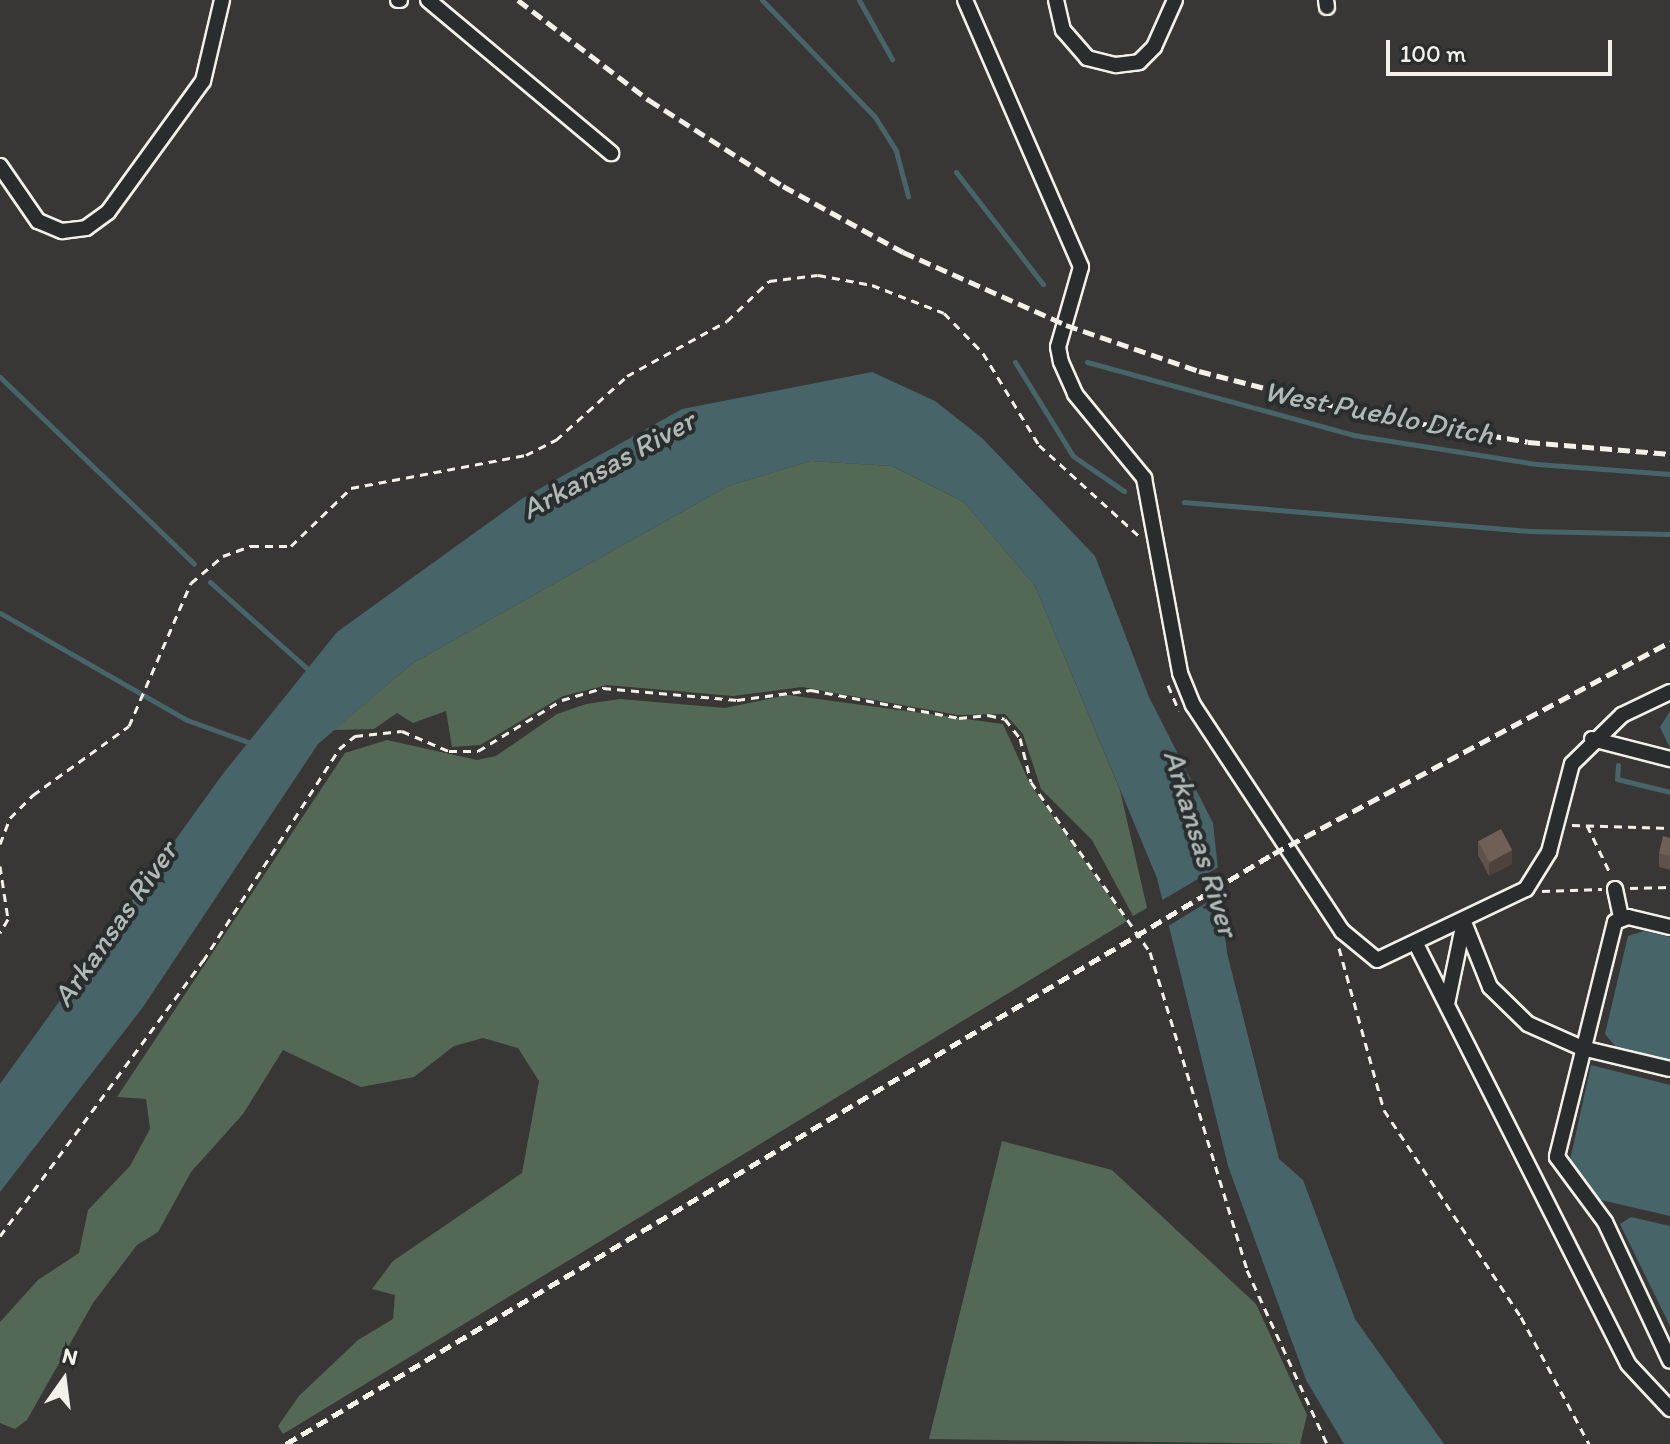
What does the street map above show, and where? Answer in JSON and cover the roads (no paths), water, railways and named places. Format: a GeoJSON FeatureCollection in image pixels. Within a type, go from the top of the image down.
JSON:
{"type":"FeatureCollection","features":[{"type":"Feature","properties":{"kind":"street"},"geometry":{"type":"LineString","coordinates":[[0,166],[38,221],[62,231],[86,228],[108,212],[203,81],[222,0]]}},
{"type":"Feature","properties":{"kind":"street"},"geometry":{"type":"LineString","coordinates":[[428,0],[611,153]]}},
{"type":"Feature","properties":{"kind":"street"},"geometry":{"type":"LineString","coordinates":[[965,0],[1081,267],[1058,347],[1061,362],[1075,394],[1144,478],[1180,673],[1193,705],[1342,931],[1377,960],[1464,922],[1522,892],[1549,852],[1572,764],[1592,739],[1670,692]]}},
{"type":"Feature","properties":{"kind":"street"},"geometry":{"type":"LineString","coordinates":[[1056,0],[1063,30],[1087,58],[1116,65],[1139,62],[1154,47],[1175,0]]}},
{"type":"Feature","properties":{"kind":"street"},"geometry":{"type":"LineString","coordinates":[[1592,739],[1670,759]]}},
{"type":"Feature","properties":{"kind":"street"},"geometry":{"type":"LineString","coordinates":[[1615,889],[1621,918],[1582,1048],[1557,1157],[1605,1222],[1670,1361]]}},
{"type":"Feature","properties":{"kind":"street"},"geometry":{"type":"LineString","coordinates":[[1621,918],[1670,927]]}},
{"type":"Feature","properties":{"kind":"street"},"geometry":{"type":"LineString","coordinates":[[1447,1004],[1464,922]]}},
{"type":"Feature","properties":{"kind":"street"},"geometry":{"type":"LineString","coordinates":[[1464,922],[1477,966],[1508,1009],[1582,1048],[1670,1069]]}},
{"type":"Feature","properties":{"kind":"street"},"geometry":{"type":"LineString","coordinates":[[1416,944],[1628,1364],[1670,1409]]}},
{"type":"Feature","properties":{"kind":"water","name":"Arkansas River"},"geometry":{"type":"Polygon","coordinates":[[[872,372],[935,401],[982,438],[1095,556],[1149,697],[1213,823],[1227,953],[1279,1159],[1303,1180],[1355,1319],[1444,1444],[1344,1444],[1306,1380],[1228,1166],[1157,878],[1035,586],[964,502],[892,466],[811,461],[728,486],[413,663],[318,744],[143,1007],[0,1192],[0,1084],[222,775],[337,632],[523,498],[682,409],[872,372]]]}},
{"type":"Feature","properties":{"kind":"water"},"geometry":{"type":"Polygon","coordinates":[[[1670,711],[1670,748],[1660,727],[1670,711]]]}},
{"type":"Feature","properties":{"kind":"water"},"geometry":{"type":"Polygon","coordinates":[[[1644,931],[1670,937],[1670,1060],[1616,1047],[1605,1034],[1628,936],[1644,931]]]}},
{"type":"Feature","properties":{"kind":"water"},"geometry":{"type":"Polygon","coordinates":[[[1591,1065],[1670,1085],[1670,1216],[1588,1197],[1567,1174],[1591,1065]]]}},
{"type":"Feature","properties":{"kind":"water"},"geometry":{"type":"Polygon","coordinates":[[[1631,1217],[1670,1226],[1670,1326],[1620,1224],[1631,1217]]]}},
{"type":"Feature","properties":{"kind":"waterway"},"geometry":{"type":"LineString","coordinates":[[762,0],[875,117],[896,151],[908,196]]}},
{"type":"Feature","properties":{"kind":"waterway","name":"West Pueblo Ditch"},"geometry":{"type":"LineString","coordinates":[[859,0],[892,59]]}},
{"type":"Feature","properties":{"kind":"waterway","name":"West Pueblo Ditch"},"geometry":{"type":"LineString","coordinates":[[956,172],[1043,284]]}},
{"type":"Feature","properties":{"kind":"waterway"},"geometry":{"type":"LineString","coordinates":[[1015,362],[1073,456],[1124,491]]}},
{"type":"Feature","properties":{"kind":"waterway","name":"West Pueblo Ditch"},"geometry":{"type":"LineString","coordinates":[[1087,362],[1353,435],[1537,464],[1670,474]]}},
{"type":"Feature","properties":{"kind":"waterway"},"geometry":{"type":"LineString","coordinates":[[0,377],[194,564]]}},
{"type":"Feature","properties":{"kind":"waterway"},"geometry":{"type":"LineString","coordinates":[[1184,502],[1530,531],[1670,534]]}},
{"type":"Feature","properties":{"kind":"waterway"},"geometry":{"type":"LineString","coordinates":[[210,582],[311,672]]}},
{"type":"Feature","properties":{"kind":"waterway"},"geometry":{"type":"LineString","coordinates":[[0,613],[187,720],[251,743]]}},
{"type":"Feature","properties":{"kind":"waterway"},"geometry":{"type":"LineString","coordinates":[[1618,765],[1617,779],[1670,792]]}},
{"type":"Feature","properties":{"kind":"railway"},"geometry":{"type":"LineString","coordinates":[[518,0],[649,100],[783,186],[903,252],[1066,325],[1199,371],[1365,414],[1528,442],[1670,454]]}},
{"type":"Feature","properties":{"kind":"railway"},"geometry":{"type":"LineString","coordinates":[[286,1444],[1273,854],[1670,642]]}}]}
